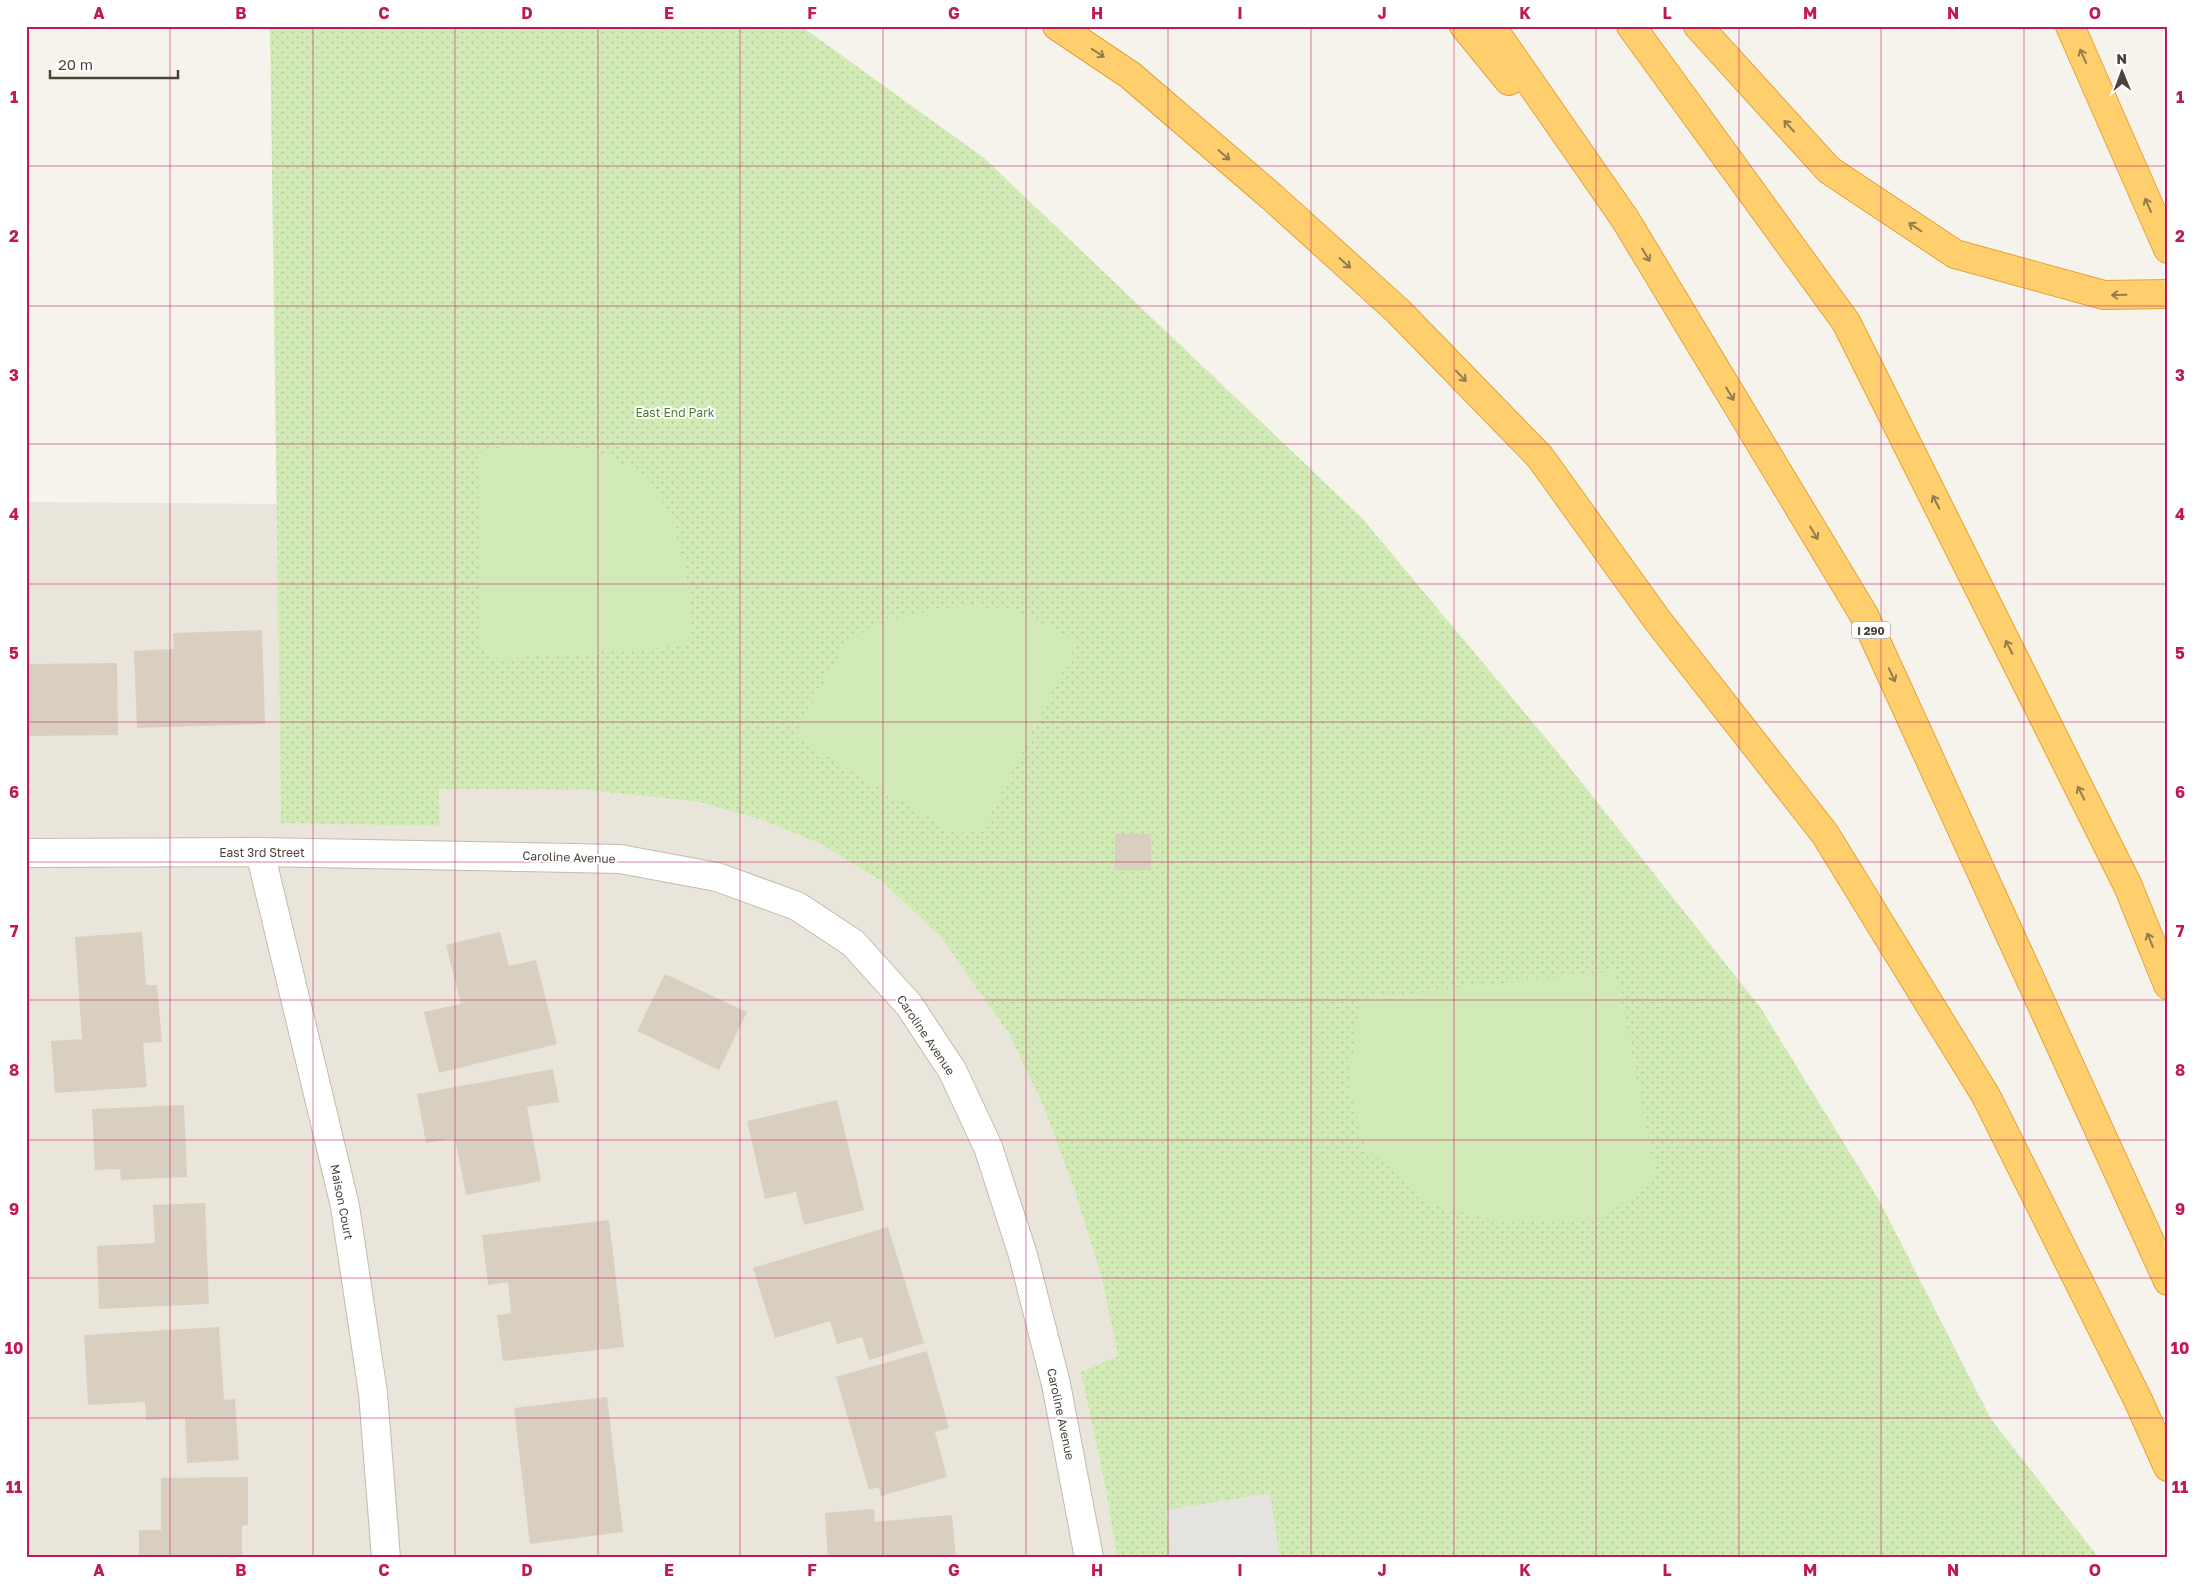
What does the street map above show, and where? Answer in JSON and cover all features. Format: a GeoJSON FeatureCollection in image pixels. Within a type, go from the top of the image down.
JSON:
{"type":"FeatureCollection","features":[{"type":"Feature","properties":{"kind":"highway"},"geometry":{"type":"LineString","coordinates":[[1057,26],[1130,75],[1272,196],[1398,311],[1540,458],[1658,621],[1825,834],[1986,1096],[2138,1400],[2168,1467]]}},
{"type":"Feature","properties":{"kind":"highway"},"geometry":{"type":"LineString","coordinates":[[1464,26],[1625,219]]}},
{"type":"Feature","properties":{"kind":"highway","name":"I 290"},"geometry":{"type":"LineString","coordinates":[[1491,26],[1625,219],[1864,615],[2168,1280]]}},
{"type":"Feature","properties":{"kind":"highway"},"geometry":{"type":"LineString","coordinates":[[1631,26],[1846,322],[2128,886],[2168,985]]}},
{"type":"Feature","properties":{"kind":"highway"},"geometry":{"type":"LineString","coordinates":[[1698,26],[1829,170],[1955,254],[2104,295],[2168,294]]}},
{"type":"Feature","properties":{"kind":"highway"},"geometry":{"type":"LineString","coordinates":[[2070,26],[2168,249]]}},
{"type":"Feature","properties":{"kind":"street","name":"East 3rd Street"},"geometry":{"type":"LineString","coordinates":[[26,853],[260,852],[498,855]]}},
{"type":"Feature","properties":{"kind":"street","name":"Maison Court"},"geometry":{"type":"LineString","coordinates":[[260,852],[345,1206],[373,1393],[386,1558]]}},
{"type":"Feature","properties":{"kind":"street","name":"Caroline Avenue"},"geometry":{"type":"LineString","coordinates":[[498,855],[620,858],[726,880],[797,906],[853,943],[909,1005],[952,1070],[988,1147],[1020,1246],[1056,1384],[1089,1558]]}},
{"type":"Feature","properties":{"kind":"shaded area"},"geometry":{"type":"Polygon","coordinates":[[[26,502],[277,504],[281,823],[440,825],[439,789],[587,790],[699,802],[762,820],[821,844],[881,881],[941,937],[1009,1034],[1042,1103],[1074,1189],[1101,1275],[1118,1356],[1105,1484],[1117,1558],[26,1558],[26,502]]]}},
{"type":"Feature","properties":{"kind":"shaded area"},"geometry":{"type":"Polygon","coordinates":[[[1270,1493],[1280,1558],[1171,1558],[1166,1510],[1270,1493]]]}},
{"type":"Feature","properties":{"kind":"green space","name":"East End Park"},"geometry":{"type":"Polygon","coordinates":[[[270,26],[801,26],[984,158],[1362,518],[1555,749],[1760,1007],[1879,1200],[1991,1419],[2099,1558],[1117,1558],[1105,1484],[1081,1372],[1118,1356],[1101,1275],[1074,1189],[1042,1103],[1009,1034],[941,937],[881,881],[821,844],[762,820],[699,802],[587,790],[439,789],[440,826],[281,823],[270,26]]]}},
{"type":"Feature","properties":{"kind":"green space"},"geometry":{"type":"Polygon","coordinates":[[[520,443],[564,446],[605,455],[649,478],[672,519],[686,571],[690,612],[688,646],[498,659],[481,643],[478,453],[520,443]]]}},
{"type":"Feature","properties":{"kind":"green space"},"geometry":{"type":"Polygon","coordinates":[[[967,605],[1021,613],[1077,642],[984,827],[956,834],[794,736],[841,652],[866,629],[914,614],[967,605]]]}},
{"type":"Feature","properties":{"kind":"green space"},"geometry":{"type":"Polygon","coordinates":[[[1615,971],[1656,1177],[1605,1217],[1506,1222],[1435,1206],[1366,1148],[1348,1086],[1361,999],[1615,971]]]}},
{"type":"Feature","properties":{"kind":"building"},"geometry":{"type":"Polygon","coordinates":[[[262,630],[265,724],[137,728],[134,651],[174,649],[173,633],[262,630]]]}},
{"type":"Feature","properties":{"kind":"building"},"geometry":{"type":"Polygon","coordinates":[[[117,663],[118,735],[26,736],[26,664],[117,663]]]}},
{"type":"Feature","properties":{"kind":"building"},"geometry":{"type":"Polygon","coordinates":[[[1115,834],[1151,834],[1151,870],[1115,870],[1115,834]]]}},
{"type":"Feature","properties":{"kind":"building"},"geometry":{"type":"Polygon","coordinates":[[[142,932],[146,985],[157,985],[162,1042],[143,1043],[147,1087],[55,1093],[51,1041],[82,1039],[75,937],[142,932]]]}},
{"type":"Feature","properties":{"kind":"building"},"geometry":{"type":"Polygon","coordinates":[[[500,932],[509,966],[536,960],[557,1044],[439,1073],[424,1012],[461,1004],[446,945],[500,932]]]}},
{"type":"Feature","properties":{"kind":"building"},"geometry":{"type":"Polygon","coordinates":[[[665,974],[747,1012],[719,1070],[637,1031],[665,974]]]}},
{"type":"Feature","properties":{"kind":"building"},"geometry":{"type":"Polygon","coordinates":[[[553,1069],[559,1102],[527,1107],[541,1181],[466,1195],[455,1138],[426,1143],[417,1094],[553,1069]]]}},
{"type":"Feature","properties":{"kind":"building"},"geometry":{"type":"Polygon","coordinates":[[[837,1100],[864,1210],[804,1225],[796,1192],[765,1199],[747,1121],[837,1100]]]}},
{"type":"Feature","properties":{"kind":"building"},"geometry":{"type":"Polygon","coordinates":[[[184,1105],[187,1177],[121,1180],[120,1169],[95,1170],[92,1109],[184,1105]]]}},
{"type":"Feature","properties":{"kind":"building"},"geometry":{"type":"Polygon","coordinates":[[[205,1203],[209,1304],[99,1309],[97,1246],[155,1243],[153,1205],[205,1203]]]}},
{"type":"Feature","properties":{"kind":"building"},"geometry":{"type":"Polygon","coordinates":[[[609,1220],[624,1347],[503,1361],[497,1315],[511,1313],[508,1282],[488,1285],[482,1235],[609,1220]]]}},
{"type":"Feature","properties":{"kind":"building"},"geometry":{"type":"Polygon","coordinates":[[[888,1227],[924,1343],[869,1360],[862,1337],[837,1344],[830,1321],[775,1338],[753,1268],[888,1227]]]}},
{"type":"Feature","properties":{"kind":"building"},"geometry":{"type":"Polygon","coordinates":[[[219,1327],[224,1400],[235,1399],[239,1460],[187,1463],[185,1418],[146,1420],[145,1402],[88,1405],[84,1335],[219,1327]]]}},
{"type":"Feature","properties":{"kind":"building"},"geometry":{"type":"Polygon","coordinates":[[[927,1351],[949,1428],[935,1432],[947,1477],[881,1496],[879,1487],[869,1490],[836,1377],[927,1351]]]}},
{"type":"Feature","properties":{"kind":"building"},"geometry":{"type":"Polygon","coordinates":[[[607,1397],[623,1532],[530,1544],[514,1408],[607,1397]]]}},
{"type":"Feature","properties":{"kind":"building"},"geometry":{"type":"Polygon","coordinates":[[[248,1477],[248,1525],[242,1526],[242,1558],[139,1558],[139,1530],[161,1530],[161,1478],[248,1477]]]}},
{"type":"Feature","properties":{"kind":"building"},"geometry":{"type":"Polygon","coordinates":[[[874,1509],[875,1522],[952,1515],[956,1558],[828,1558],[825,1513],[874,1509]]]}},
{"type":"Feature","properties":{"kind":"building"},"geometry":{"type":"Polygon","coordinates":[[[659,1555],[659,1558],[633,1558],[633,1556],[659,1555]]]}}]}
